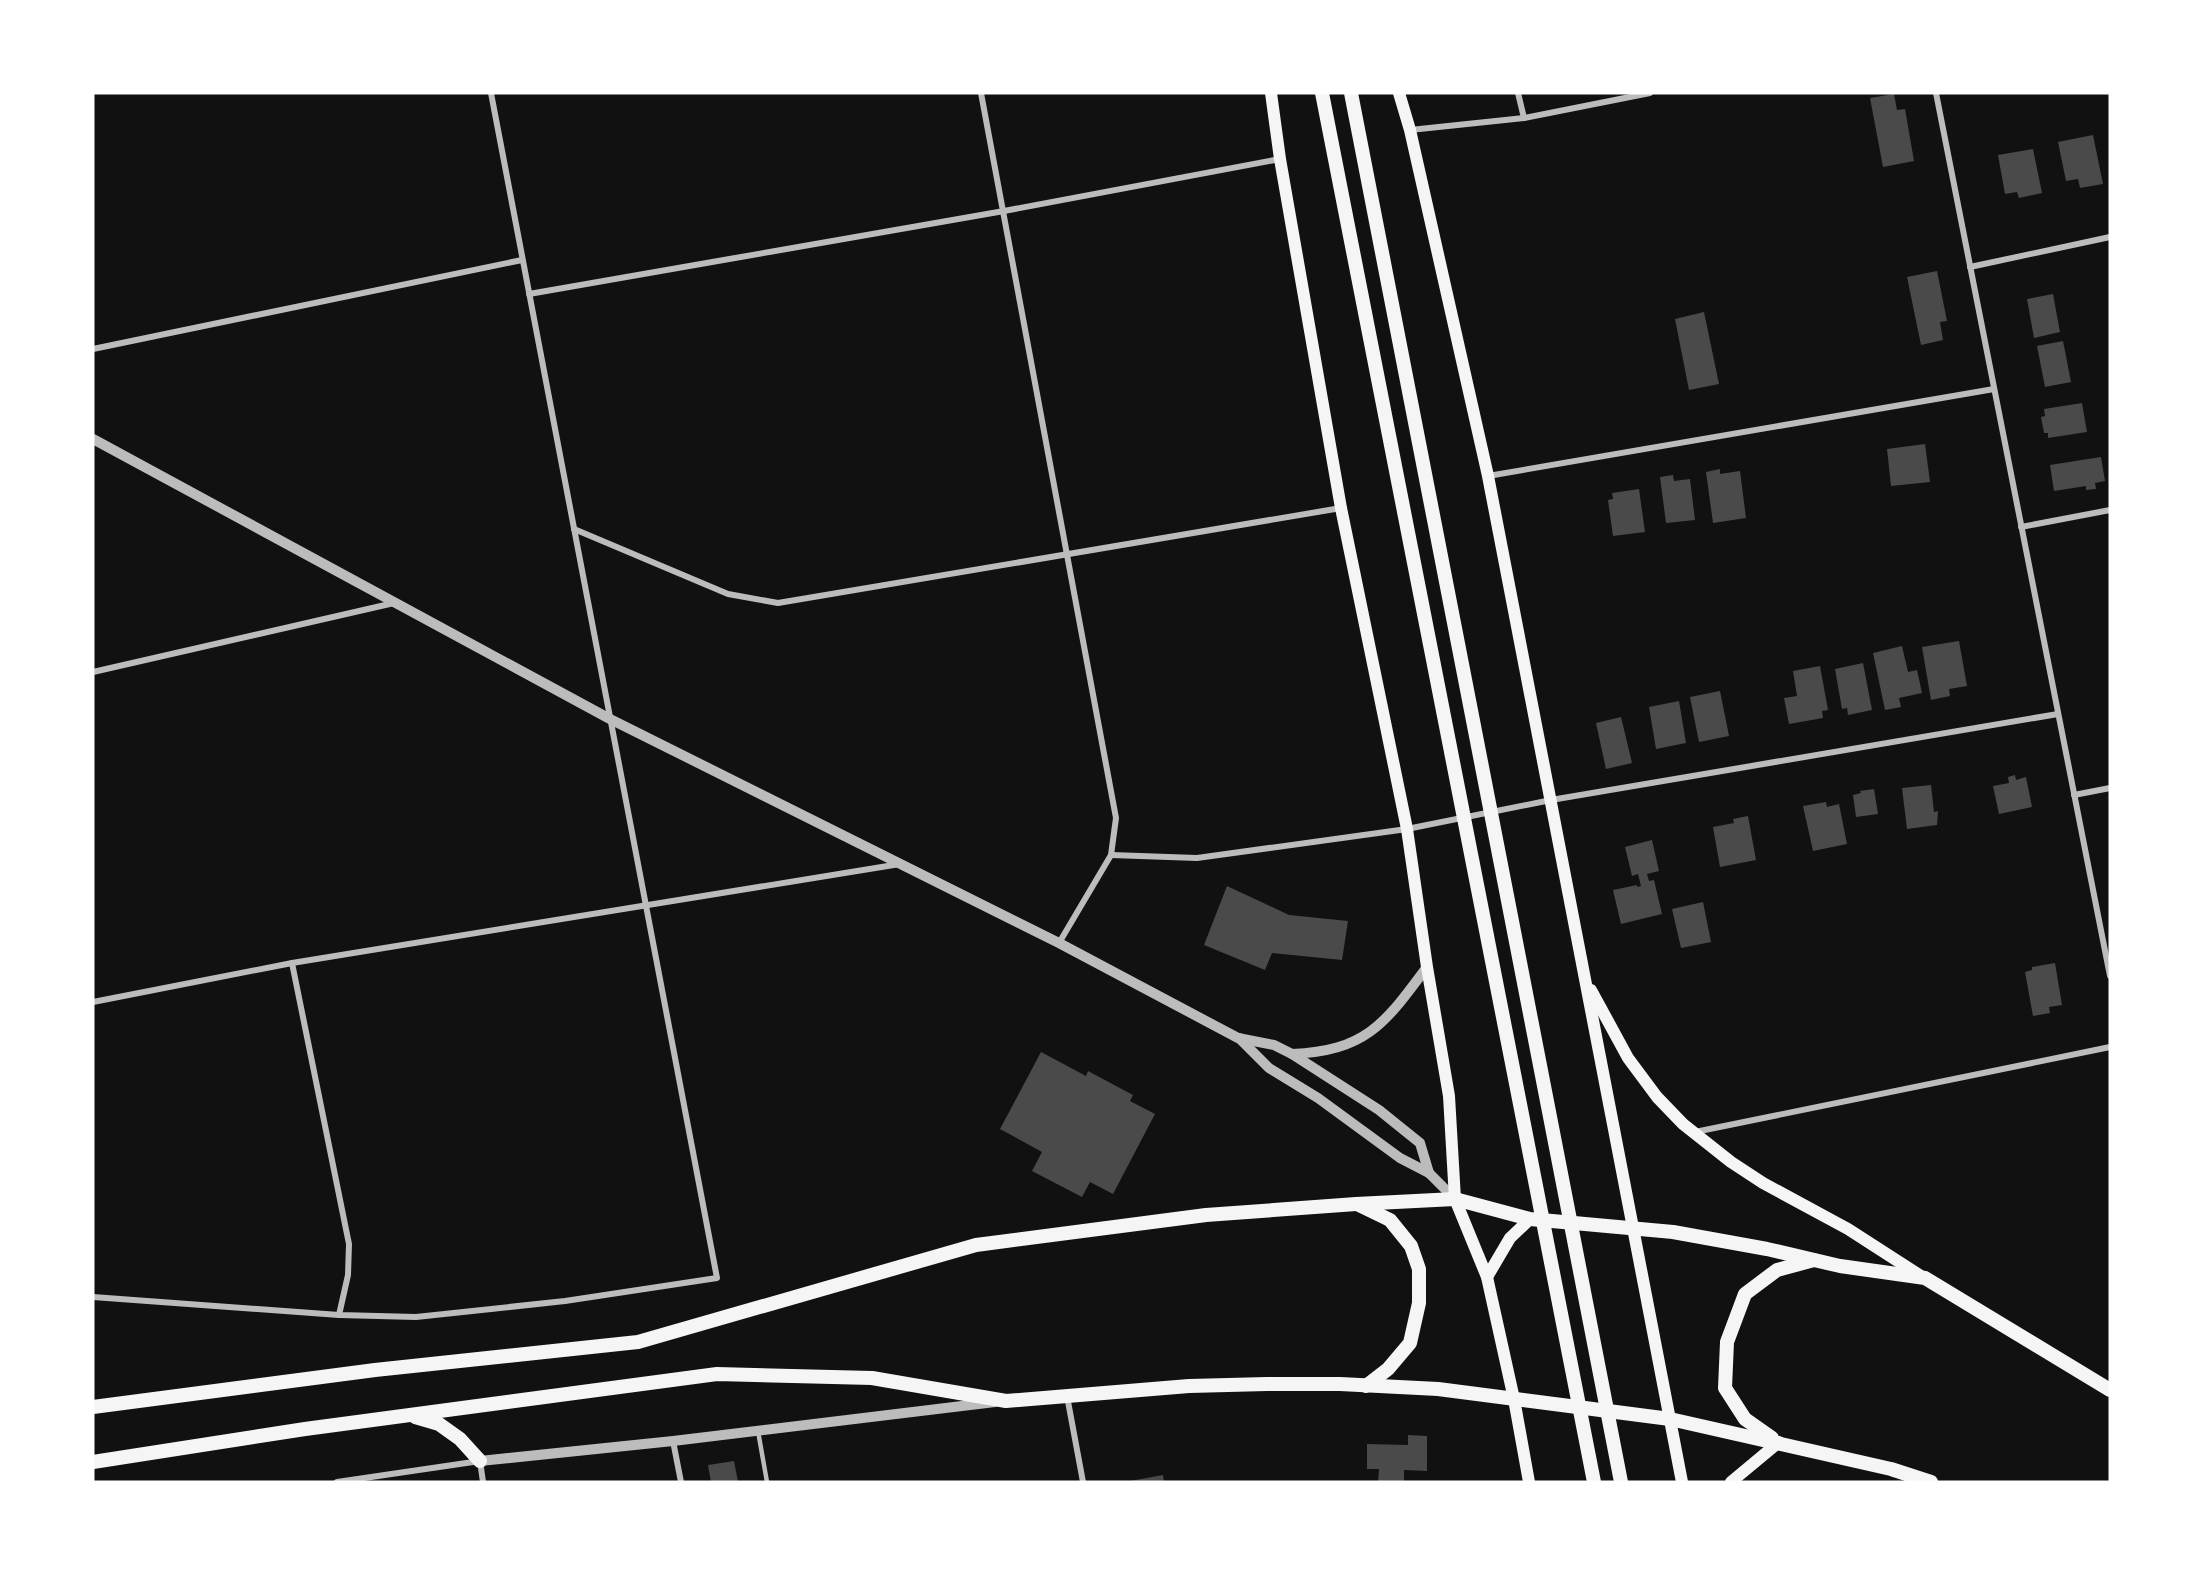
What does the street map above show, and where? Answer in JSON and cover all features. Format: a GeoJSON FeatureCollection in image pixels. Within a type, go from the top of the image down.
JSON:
{"type":"FeatureCollection","features":[{"type":"Feature","properties":{"kind":"main road"},"geometry":{"type":"LineString","coordinates":[[1271,93],[1280,159],[1341,508],[1407,829],[1449,1096],[1455,1199],[1486,1277],[1514,1399],[1529,1482]]}},
{"type":"Feature","properties":{"kind":"main road"},"geometry":{"type":"LineString","coordinates":[[1322,93],[1594,1482]]}},
{"type":"Feature","properties":{"kind":"main road"},"geometry":{"type":"LineString","coordinates":[[1351,93],[1621,1482]]}},
{"type":"Feature","properties":{"kind":"main road"},"geometry":{"type":"LineString","coordinates":[[1398,93],[1410,130],[1488,476],[1682,1482]]}},
{"type":"Feature","properties":{"kind":"main road"},"geometry":{"type":"LineString","coordinates":[[1584,978],[1628,1058],[1657,1097],[1694,1132],[1731,1162],[1763,1183],[1848,1229],[2110,1390]]}},
{"type":"Feature","properties":{"kind":"main road"},"geometry":{"type":"LineString","coordinates":[[93,1407],[375,1370],[638,1342],[976,1245],[1206,1215],[1356,1204],[1455,1199],[1530,1219],[1673,1232],[1816,1259],[1840,1266],[1925,1278]]}},
{"type":"Feature","properties":{"kind":"main road"},"geometry":{"type":"LineString","coordinates":[[1356,1204],[1390,1220],[1411,1246],[1419,1269],[1419,1303],[1410,1343],[1388,1369],[1366,1386]]}},
{"type":"Feature","properties":{"kind":"main road"},"geometry":{"type":"LineString","coordinates":[[1486,1277],[1510,1238],[1530,1219]]}},
{"type":"Feature","properties":{"kind":"main road"},"geometry":{"type":"LineString","coordinates":[[1779,1442],[1745,1419],[1725,1388],[1727,1342],[1745,1294],[1777,1270],[1816,1259]]}},
{"type":"Feature","properties":{"kind":"main road"},"geometry":{"type":"LineString","coordinates":[[93,1462],[305,1429],[717,1374],[872,1378],[1006,1401],[1189,1386],[1267,1384],[1438,1389],[1670,1419],[1891,1469],[1931,1482]]}},
{"type":"Feature","properties":{"kind":"main road"},"geometry":{"type":"LineString","coordinates":[[410,1415],[439,1424],[460,1439],[480,1461]]}},
{"type":"Feature","properties":{"kind":"main road"},"geometry":{"type":"LineString","coordinates":[[1731,1482],[1779,1442]]}},
{"type":"Feature","properties":{"kind":"street"},"geometry":{"type":"LineString","coordinates":[[93,1297],[339,1316],[416,1317],[565,1301],[717,1278],[491,93]]}},
{"type":"Feature","properties":{"kind":"street"},"geometry":{"type":"LineString","coordinates":[[981,93],[1116,818],[1111,855],[1059,943]]}},
{"type":"Feature","properties":{"kind":"street"},"geometry":{"type":"LineString","coordinates":[[1518,93],[1524,118]]}},
{"type":"Feature","properties":{"kind":"street"},"geometry":{"type":"LineString","coordinates":[[1410,130],[1524,118],[1650,93]]}},
{"type":"Feature","properties":{"kind":"street"},"geometry":{"type":"LineString","coordinates":[[1936,93],[2110,976]]}},
{"type":"Feature","properties":{"kind":"street"},"geometry":{"type":"LineString","coordinates":[[529,294],[1004,211],[1280,159]]}},
{"type":"Feature","properties":{"kind":"street"},"geometry":{"type":"LineString","coordinates":[[1970,267],[2110,237]]}},
{"type":"Feature","properties":{"kind":"street"},"geometry":{"type":"LineString","coordinates":[[93,349],[522,260]]}},
{"type":"Feature","properties":{"kind":"street"},"geometry":{"type":"LineString","coordinates":[[1488,476],[1994,389]]}},
{"type":"Feature","properties":{"kind":"street"},"geometry":{"type":"LineString","coordinates":[[93,440],[610,718],[1059,943],[1238,1038],[1269,1068],[1318,1098],[1400,1158],[1429,1173],[1455,1199]]}},
{"type":"Feature","properties":{"kind":"street"},"geometry":{"type":"LineString","coordinates":[[574,529],[729,594],[778,603],[1341,508]]}},
{"type":"Feature","properties":{"kind":"street"},"geometry":{"type":"LineString","coordinates":[[2022,527],[2110,510]]}},
{"type":"Feature","properties":{"kind":"street"},"geometry":{"type":"LineString","coordinates":[[93,672],[397,603]]}},
{"type":"Feature","properties":{"kind":"street"},"geometry":{"type":"LineString","coordinates":[[1111,855],[1197,858],[1407,829],[1551,800],[2058,714]]}},
{"type":"Feature","properties":{"kind":"street"},"geometry":{"type":"LineString","coordinates":[[2074,795],[2110,788]]}},
{"type":"Feature","properties":{"kind":"street"},"geometry":{"type":"LineString","coordinates":[[93,1002],[292,963],[900,864]]}},
{"type":"Feature","properties":{"kind":"street"},"geometry":{"type":"LineString","coordinates":[[292,963],[349,1244],[348,1275],[339,1316]]}},
{"type":"Feature","properties":{"kind":"street"},"geometry":{"type":"LineString","coordinates":[[1292,1054],[1317,1053],[1362,1039],[1392,1014],[1427,967]]}},
{"type":"Feature","properties":{"kind":"street"},"geometry":{"type":"LineString","coordinates":[[1238,1038],[1274,1045],[1292,1054],[1379,1110],[1420,1143],[1429,1173]]}},
{"type":"Feature","properties":{"kind":"street"},"geometry":{"type":"LineString","coordinates":[[1694,1132],[2110,1047]]}},
{"type":"Feature","properties":{"kind":"street"},"geometry":{"type":"LineString","coordinates":[[1067,1395],[1083,1482]]}},
{"type":"Feature","properties":{"kind":"street"},"geometry":{"type":"LineString","coordinates":[[336,1482],[480,1461],[673,1441],[1006,1401]]}},
{"type":"Feature","properties":{"kind":"street"},"geometry":{"type":"LineString","coordinates":[[673,1441],[681,1482]]}},
{"type":"Feature","properties":{"kind":"street"},"geometry":{"type":"LineString","coordinates":[[480,1461],[483,1482]]}},
{"type":"Feature","properties":{"kind":"lane"},"geometry":{"type":"LineString","coordinates":[[758,1431],[767,1482]]}},
{"type":"Feature","properties":{"kind":"building"},"geometry":{"type":"Polygon","coordinates":[[[1894,94],[1897,110],[1905,109],[1914,161],[1883,167],[1870,98],[1894,94]]]}},
{"type":"Feature","properties":{"kind":"building"},"geometry":{"type":"Polygon","coordinates":[[[2093,135],[2103,184],[2080,188],[2078,179],[2066,181],[2058,142],[2093,135]]]}},
{"type":"Feature","properties":{"kind":"building"},"geometry":{"type":"Polygon","coordinates":[[[2033,149],[2042,193],[2019,198],[2017,192],[2005,194],[1998,155],[2033,149]]]}},
{"type":"Feature","properties":{"kind":"building"},"geometry":{"type":"Polygon","coordinates":[[[1937,271],[1947,321],[1940,322],[1943,340],[1921,345],[1907,277],[1937,271]]]}},
{"type":"Feature","properties":{"kind":"building"},"geometry":{"type":"Polygon","coordinates":[[[2053,294],[2060,332],[2034,338],[2027,299],[2053,294]]]}},
{"type":"Feature","properties":{"kind":"building"},"geometry":{"type":"Polygon","coordinates":[[[1704,312],[1719,384],[1689,390],[1675,319],[1704,312]]]}},
{"type":"Feature","properties":{"kind":"building"},"geometry":{"type":"Polygon","coordinates":[[[2063,341],[2071,382],[2045,387],[2037,346],[2063,341]]]}},
{"type":"Feature","properties":{"kind":"building"},"geometry":{"type":"Polygon","coordinates":[[[2082,403],[2087,432],[2048,438],[2048,433],[2044,433],[2041,417],[2045,416],[2044,409],[2082,403]]]}},
{"type":"Feature","properties":{"kind":"building"},"geometry":{"type":"Polygon","coordinates":[[[1925,444],[1930,482],[1891,486],[1887,449],[1925,444]]]}},
{"type":"Feature","properties":{"kind":"building"},"geometry":{"type":"Polygon","coordinates":[[[2101,457],[2105,481],[2095,483],[2096,489],[2086,490],[2086,486],[2054,491],[2050,465],[2101,457]]]}},
{"type":"Feature","properties":{"kind":"building"},"geometry":{"type":"Polygon","coordinates":[[[1720,469],[1720,474],[1740,471],[1746,518],[1713,523],[1706,472],[1720,469]]]}},
{"type":"Feature","properties":{"kind":"building"},"geometry":{"type":"Polygon","coordinates":[[[1673,475],[1674,481],[1690,479],[1695,520],[1666,523],[1660,477],[1673,475]]]}},
{"type":"Feature","properties":{"kind":"building"},"geometry":{"type":"Polygon","coordinates":[[[1639,489],[1645,532],[1613,536],[1608,500],[1613,499],[1612,493],[1639,489]]]}},
{"type":"Feature","properties":{"kind":"building"},"geometry":{"type":"Polygon","coordinates":[[[1959,641],[1967,686],[1949,689],[1950,696],[1931,700],[1922,647],[1959,641]]]}},
{"type":"Feature","properties":{"kind":"building"},"geometry":{"type":"Polygon","coordinates":[[[1902,646],[1908,672],[1917,670],[1922,693],[1899,698],[1901,707],[1885,710],[1873,653],[1902,646]]]}},
{"type":"Feature","properties":{"kind":"building"},"geometry":{"type":"Polygon","coordinates":[[[1863,663],[1872,710],[1848,715],[1847,708],[1842,709],[1835,669],[1863,663]]]}},
{"type":"Feature","properties":{"kind":"building"},"geometry":{"type":"Polygon","coordinates":[[[1820,666],[1828,710],[1822,711],[1823,718],[1789,724],[1784,698],[1797,696],[1793,671],[1820,666]]]}},
{"type":"Feature","properties":{"kind":"building"},"geometry":{"type":"Polygon","coordinates":[[[1720,691],[1729,736],[1699,742],[1690,697],[1720,691]]]}},
{"type":"Feature","properties":{"kind":"building"},"geometry":{"type":"Polygon","coordinates":[[[1679,701],[1686,743],[1656,749],[1649,707],[1679,701]]]}},
{"type":"Feature","properties":{"kind":"building"},"geometry":{"type":"Polygon","coordinates":[[[1621,717],[1632,763],[1606,769],[1596,723],[1621,717]]]}},
{"type":"Feature","properties":{"kind":"building"},"geometry":{"type":"Polygon","coordinates":[[[2015,775],[2016,780],[2026,777],[2032,807],[1999,814],[1993,786],[2009,783],[2008,777],[2015,775]]]}},
{"type":"Feature","properties":{"kind":"building"},"geometry":{"type":"Polygon","coordinates":[[[1931,785],[1934,812],[1938,811],[1937,825],[1907,829],[1902,788],[1931,785]]]}},
{"type":"Feature","properties":{"kind":"building"},"geometry":{"type":"Polygon","coordinates":[[[1874,789],[1878,814],[1856,817],[1853,795],[1861,793],[1860,791],[1874,789]]]}},
{"type":"Feature","properties":{"kind":"building"},"geometry":{"type":"Polygon","coordinates":[[[1826,802],[1827,807],[1839,804],[1847,844],[1813,851],[1803,806],[1826,802]]]}},
{"type":"Feature","properties":{"kind":"building"},"geometry":{"type":"Polygon","coordinates":[[[1748,816],[1756,860],[1720,867],[1713,827],[1734,823],[1733,819],[1748,816]]]}},
{"type":"Feature","properties":{"kind":"building"},"geometry":{"type":"Polygon","coordinates":[[[1652,840],[1659,871],[1647,874],[1649,881],[1654,880],[1662,914],[1621,924],[1613,890],[1641,886],[1638,874],[1632,876],[1625,847],[1652,840]]]}},
{"type":"Feature","properties":{"kind":"building"},"geometry":{"type":"Polygon","coordinates":[[[1227,886],[1289,915],[1348,921],[1342,960],[1272,953],[1265,970],[1204,945],[1227,886]]]}},
{"type":"Feature","properties":{"kind":"building"},"geometry":{"type":"Polygon","coordinates":[[[1703,902],[1711,942],[1681,948],[1672,909],[1703,902]]]}},
{"type":"Feature","properties":{"kind":"building"},"geometry":{"type":"Polygon","coordinates":[[[2055,963],[2062,1005],[2049,1007],[2050,1013],[2033,1016],[2025,972],[2032,970],[2032,967],[2055,963]]]}},
{"type":"Feature","properties":{"kind":"building"},"geometry":{"type":"Polygon","coordinates":[[[1041,1052],[1086,1076],[1088,1071],[1133,1095],[1130,1101],[1155,1114],[1113,1194],[1090,1182],[1082,1197],[1032,1171],[1042,1152],[1000,1129],[1041,1052]]]}},
{"type":"Feature","properties":{"kind":"building"},"geometry":{"type":"Polygon","coordinates":[[[1408,1435],[1427,1436],[1427,1471],[1404,1470],[1404,1482],[1378,1482],[1379,1469],[1367,1469],[1367,1444],[1408,1445],[1408,1435]]]}},
{"type":"Feature","properties":{"kind":"building"},"geometry":{"type":"Polygon","coordinates":[[[734,1461],[738,1482],[711,1482],[708,1465],[734,1461]]]}},
{"type":"Feature","properties":{"kind":"building"},"geometry":{"type":"Polygon","coordinates":[[[1163,1475],[1164,1482],[1130,1482],[1130,1481],[1163,1475]]]}}]}
